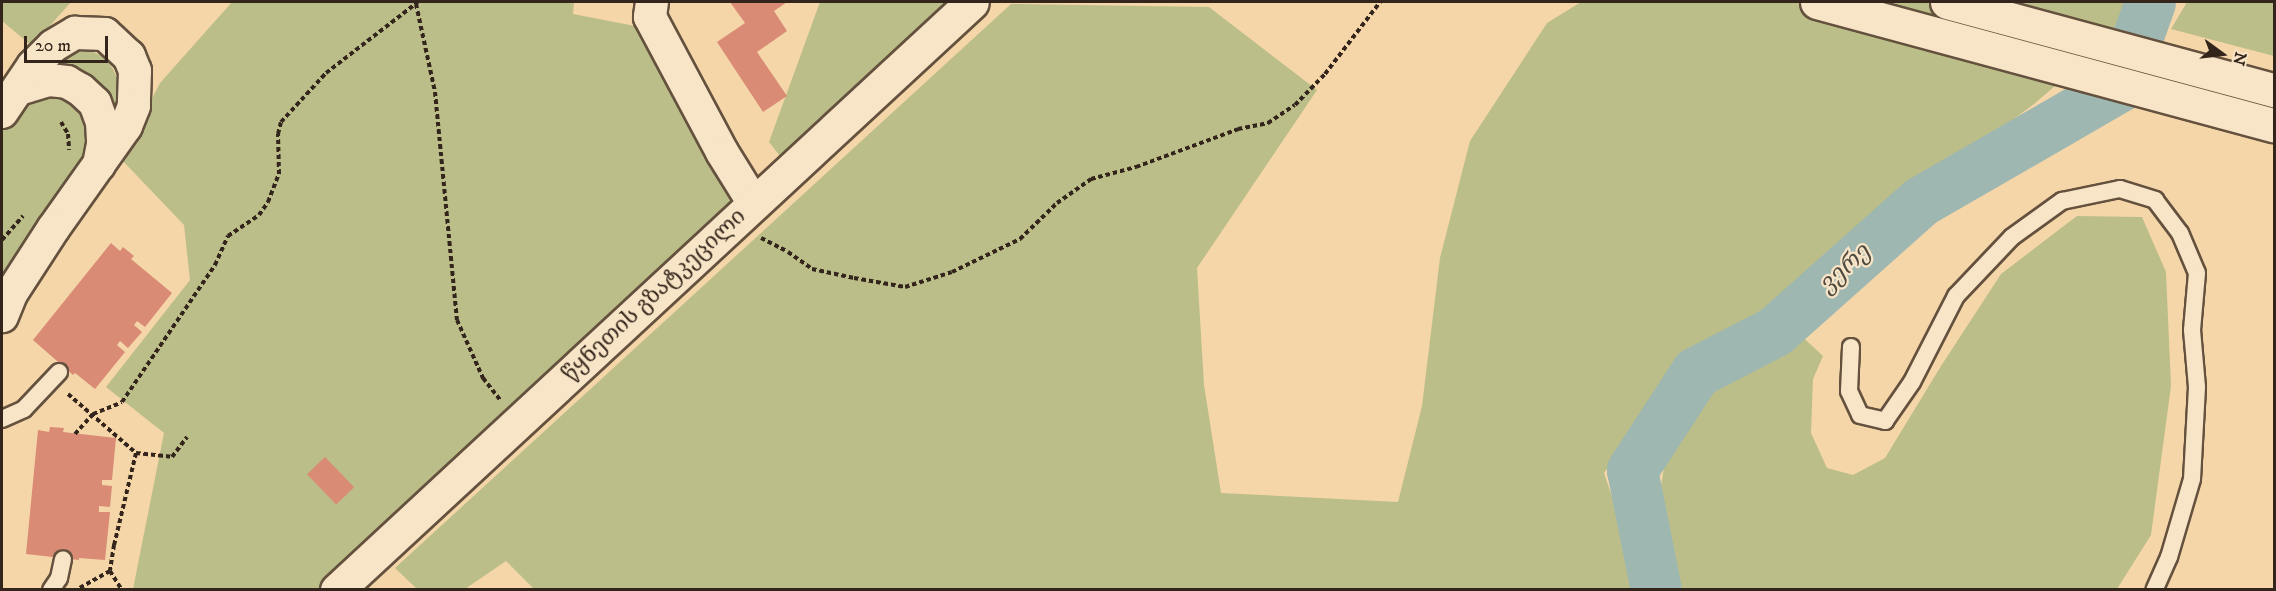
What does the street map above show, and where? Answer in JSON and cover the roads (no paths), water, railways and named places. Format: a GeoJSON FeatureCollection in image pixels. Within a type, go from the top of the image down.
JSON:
{"type":"FeatureCollection","features":[{"type":"Feature","properties":{"kind":"main road","name":"წყნეთის გზატკეცილი"},"geometry":{"type":"LineString","coordinates":[[337,590],[753,202],[972,2]]}},
{"type":"Feature","properties":{"kind":"main road"},"geometry":{"type":"LineString","coordinates":[[1817,2],[2274,125]]}},
{"type":"Feature","properties":{"kind":"main road"},"geometry":{"type":"LineString","coordinates":[[1947,2],[2274,90]]}},
{"type":"Feature","properties":{"kind":"street"},"geometry":{"type":"LineString","coordinates":[[652,2],[650,17],[722,152],[753,202]]}},
{"type":"Feature","properties":{"kind":"street"},"geometry":{"type":"LineString","coordinates":[[2,316],[11,294],[53,229],[126,126],[134,106],[135,70],[129,56],[105,34],[75,33],[53,46],[33,66],[10,101]]}},
{"type":"Feature","properties":{"kind":"street"},"geometry":{"type":"LineString","coordinates":[[10,101],[49,80],[67,82],[81,90],[94,103],[102,122],[104,144],[99,166]]}},
{"type":"Feature","properties":{"kind":"lane"},"geometry":{"type":"LineString","coordinates":[[1851,347],[1849,390],[1860,415],[1885,421],[1912,382],[1956,296],[2012,237],[2062,201],[2120,189],[2155,200],[2180,233],[2197,273],[2192,330],[2197,387],[2192,478],[2169,557],[2154,590]]}},
{"type":"Feature","properties":{"kind":"lane"},"geometry":{"type":"LineString","coordinates":[[2,419],[24,410],[59,372]]}},
{"type":"Feature","properties":{"kind":"lane"},"geometry":{"type":"LineString","coordinates":[[51,590],[59,578],[63,559]]}},
{"type":"Feature","properties":{"kind":"waterway","name":"ვერე"},"geometry":{"type":"LineString","coordinates":[[1656,590],[1632,470],[1696,372],[1775,331],[1921,201],[2120,86],[2150,2]]}}]}
